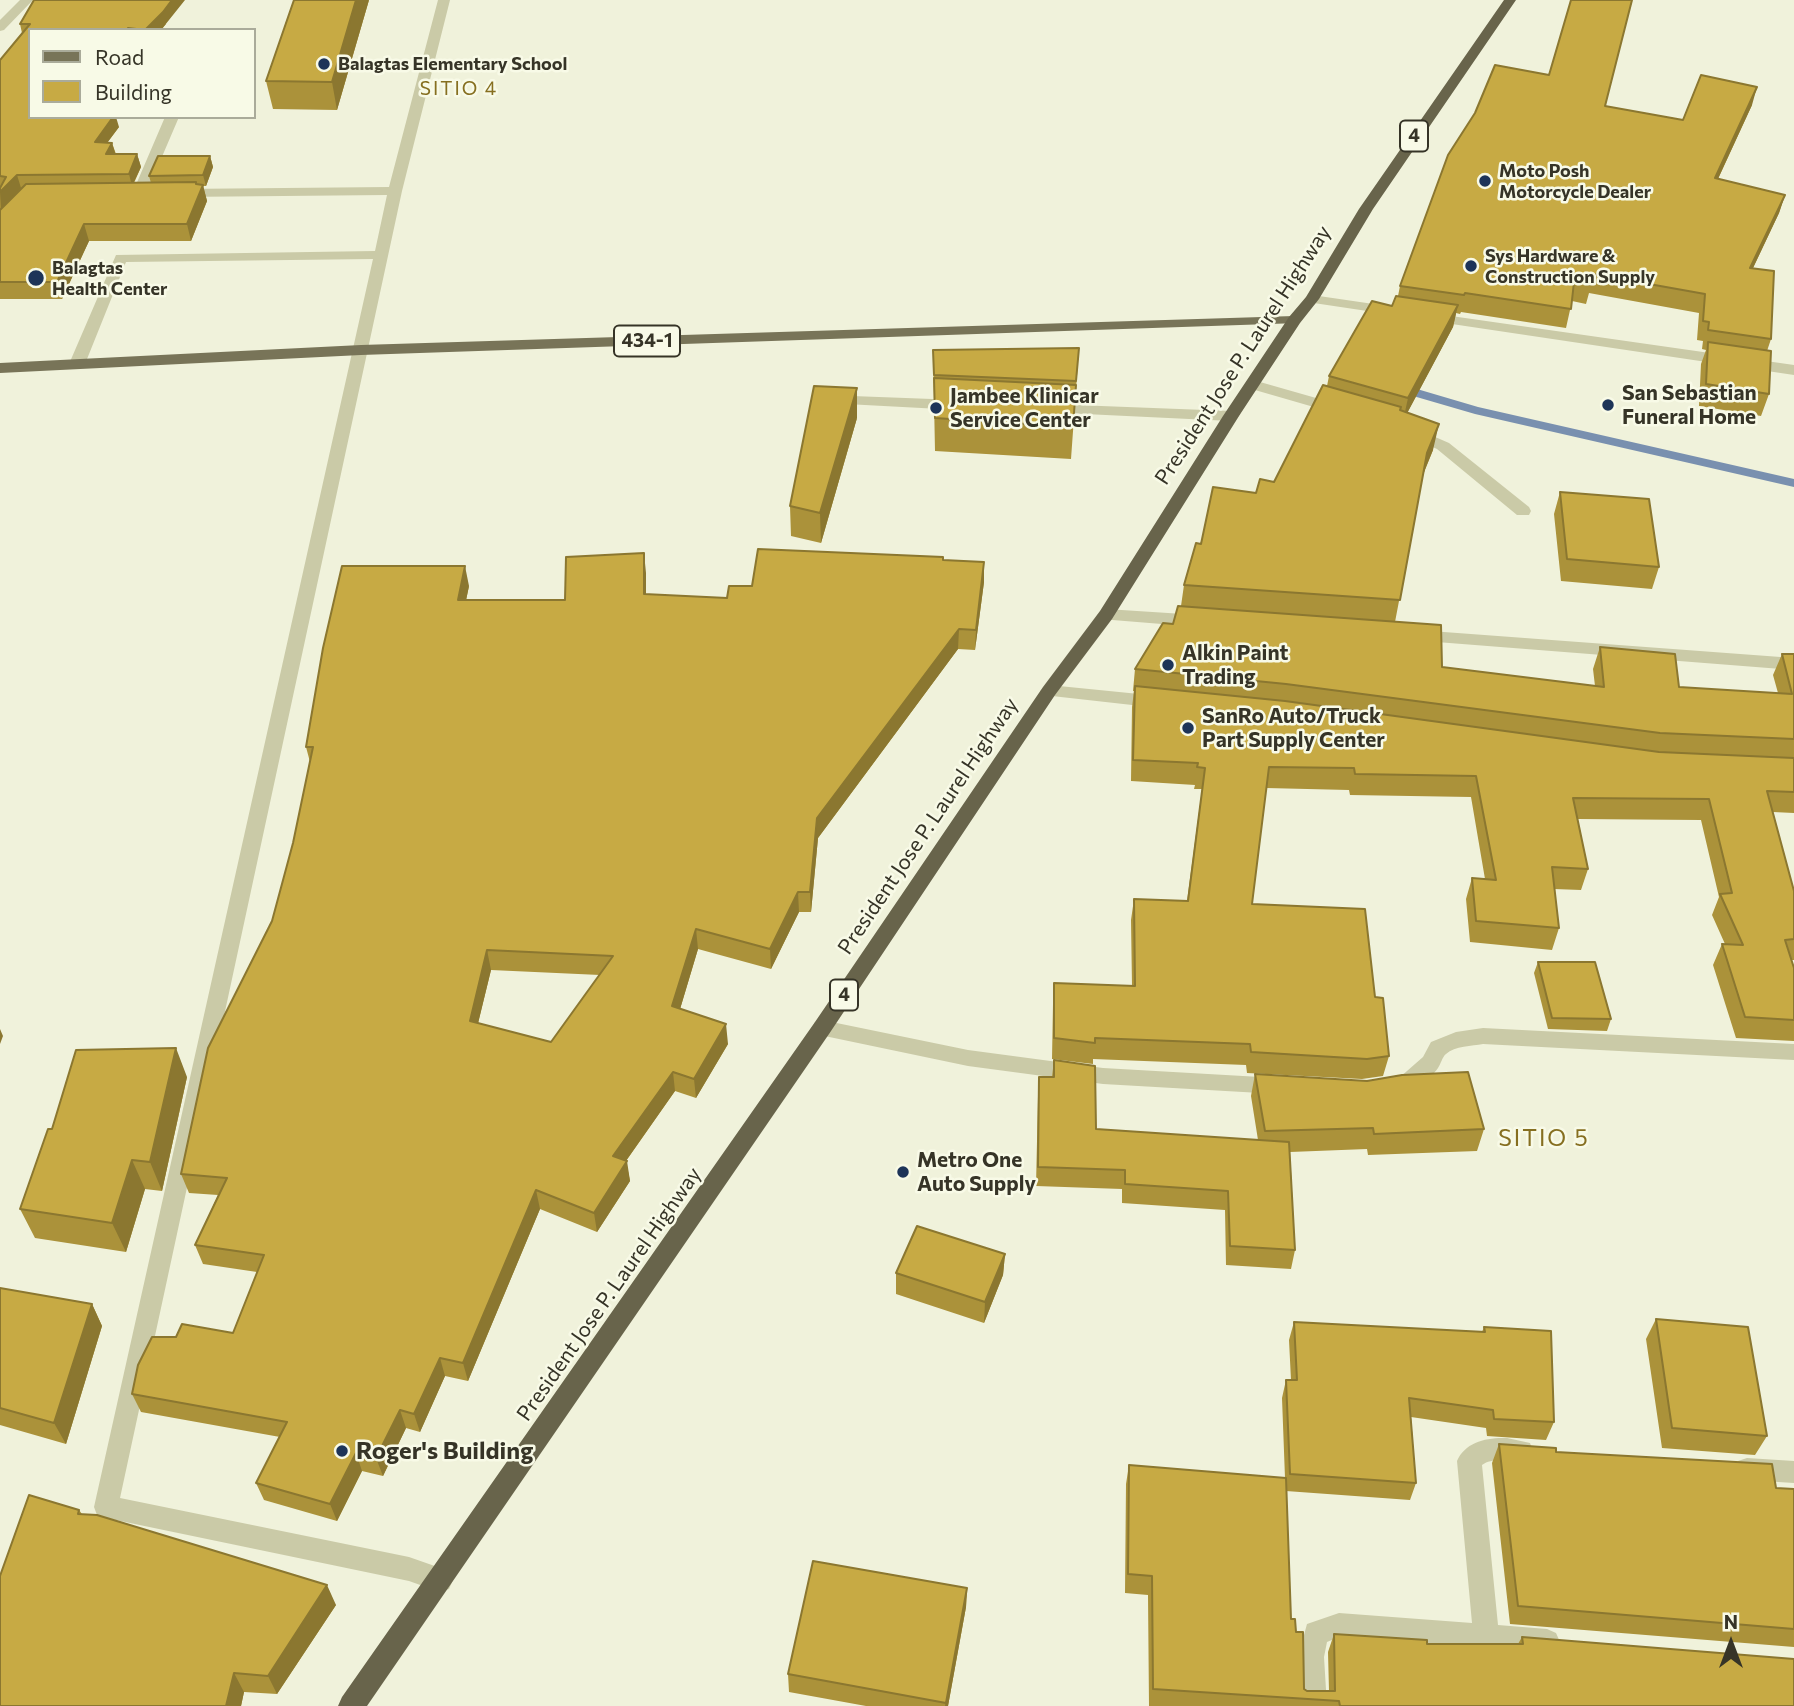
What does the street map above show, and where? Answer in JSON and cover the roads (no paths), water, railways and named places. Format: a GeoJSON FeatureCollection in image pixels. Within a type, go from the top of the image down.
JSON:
{"type":"FeatureCollection","features":[{"type":"Feature","properties":{"kind":"highway","name":"President Jose P. Laurel Highway"},"geometry":{"type":"LineString","coordinates":[[351,1706],[822,1028],[1049,691],[1106,615],[1231,416],[1294,320],[1312,299],[1366,209],[1510,0]]}},
{"type":"Feature","properties":{"kind":"main road","name":"434-1"},"geometry":{"type":"LineString","coordinates":[[0,368],[361,350],[1294,320]]}},
{"type":"Feature","properties":{"kind":"street"},"geometry":{"type":"LineString","coordinates":[[0,27],[27,0]]}},
{"type":"Feature","properties":{"kind":"street"},"geometry":{"type":"LineString","coordinates":[[440,1580],[409,1569],[106,1507],[395,191],[444,0]]}},
{"type":"Feature","properties":{"kind":"street"},"geometry":{"type":"LineString","coordinates":[[171,119],[146,194],[395,191]]}},
{"type":"Feature","properties":{"kind":"street"},"geometry":{"type":"LineString","coordinates":[[77,364],[121,258],[382,255]]}},
{"type":"Feature","properties":{"kind":"street"},"geometry":{"type":"LineString","coordinates":[[1312,299],[1794,370]]}},
{"type":"Feature","properties":{"kind":"street"},"geometry":{"type":"LineString","coordinates":[[1253,385],[1358,414]]}},
{"type":"Feature","properties":{"kind":"street"},"geometry":{"type":"LineString","coordinates":[[852,401],[974,406]]}},
{"type":"Feature","properties":{"kind":"street"},"geometry":{"type":"LineString","coordinates":[[1028,408],[1231,416]]}},
{"type":"Feature","properties":{"kind":"street"},"geometry":{"type":"LineString","coordinates":[[1391,424],[1443,446],[1523,511]]}},
{"type":"Feature","properties":{"kind":"street"},"geometry":{"type":"LineString","coordinates":[[1106,615],[1221,622]]}},
{"type":"Feature","properties":{"kind":"street"},"geometry":{"type":"LineString","coordinates":[[1400,634],[1794,664]]}},
{"type":"Feature","properties":{"kind":"street"},"geometry":{"type":"LineString","coordinates":[[1049,691],[1172,703]]}},
{"type":"Feature","properties":{"kind":"street"},"geometry":{"type":"LineString","coordinates":[[822,1028],[968,1058],[1102,1076],[1294,1087]]}},
{"type":"Feature","properties":{"kind":"street"},"geometry":{"type":"LineString","coordinates":[[1373,1089],[1405,1085],[1430,1063],[1438,1048],[1456,1040],[1483,1037],[1794,1052]]}},
{"type":"Feature","properties":{"kind":"street"},"geometry":{"type":"LineString","coordinates":[[1486,1637],[1469,1461],[1477,1452],[1491,1449],[1546,1453]]}},
{"type":"Feature","properties":{"kind":"street"},"geometry":{"type":"LineString","coordinates":[[1725,1467],[1794,1472]]}},
{"type":"Feature","properties":{"kind":"street"},"geometry":{"type":"LineString","coordinates":[[1314,1706],[1311,1657],[1316,1633],[1339,1625],[1566,1644]]}},
{"type":"Feature","properties":{"kind":"waterway"},"geometry":{"type":"LineString","coordinates":[[1400,388],[1475,410],[1794,483]]}},
{"type":"Feature","properties":{"kind":"place","name":"Balagtas Elementary School"},"geometry":{"type":"Point","coordinates":[324,64]}},
{"type":"Feature","properties":{"kind":"place","name":"Moto Posh Motorcycle Dealer"},"geometry":{"type":"Point","coordinates":[1485,181]}},
{"type":"Feature","properties":{"kind":"place","name":"Sys Hardware & Construction Supply"},"geometry":{"type":"Point","coordinates":[1471,266]}},
{"type":"Feature","properties":{"kind":"place","name":"Balagtas Health Center"},"geometry":{"type":"Point","coordinates":[36,278]}},
{"type":"Feature","properties":{"kind":"place","name":"San Sebastian Funeral Home"},"geometry":{"type":"Point","coordinates":[1608,405]}},
{"type":"Feature","properties":{"kind":"place","name":"Jambee Klinicar Service Center"},"geometry":{"type":"Point","coordinates":[936,408]}},
{"type":"Feature","properties":{"kind":"place","name":"Alkin Paint Trading"},"geometry":{"type":"Point","coordinates":[1168,665]}},
{"type":"Feature","properties":{"kind":"place","name":"SanRo Auto/Truck Part Supply Center"},"geometry":{"type":"Point","coordinates":[1188,728]}},
{"type":"Feature","properties":{"kind":"place","name":"Metro One Auto Supply"},"geometry":{"type":"Point","coordinates":[903,1172]}},
{"type":"Feature","properties":{"kind":"place","name":"Roger's Building"},"geometry":{"type":"Point","coordinates":[342,1451]}},
{"type":"Feature","properties":{"kind":"district","name":"SITIO 4"},"geometry":{"type":"Point","coordinates":[459,89]}},
{"type":"Feature","properties":{"kind":"district","name":"SITIO 5"},"geometry":{"type":"Point","coordinates":[1544,1138]}}]}
